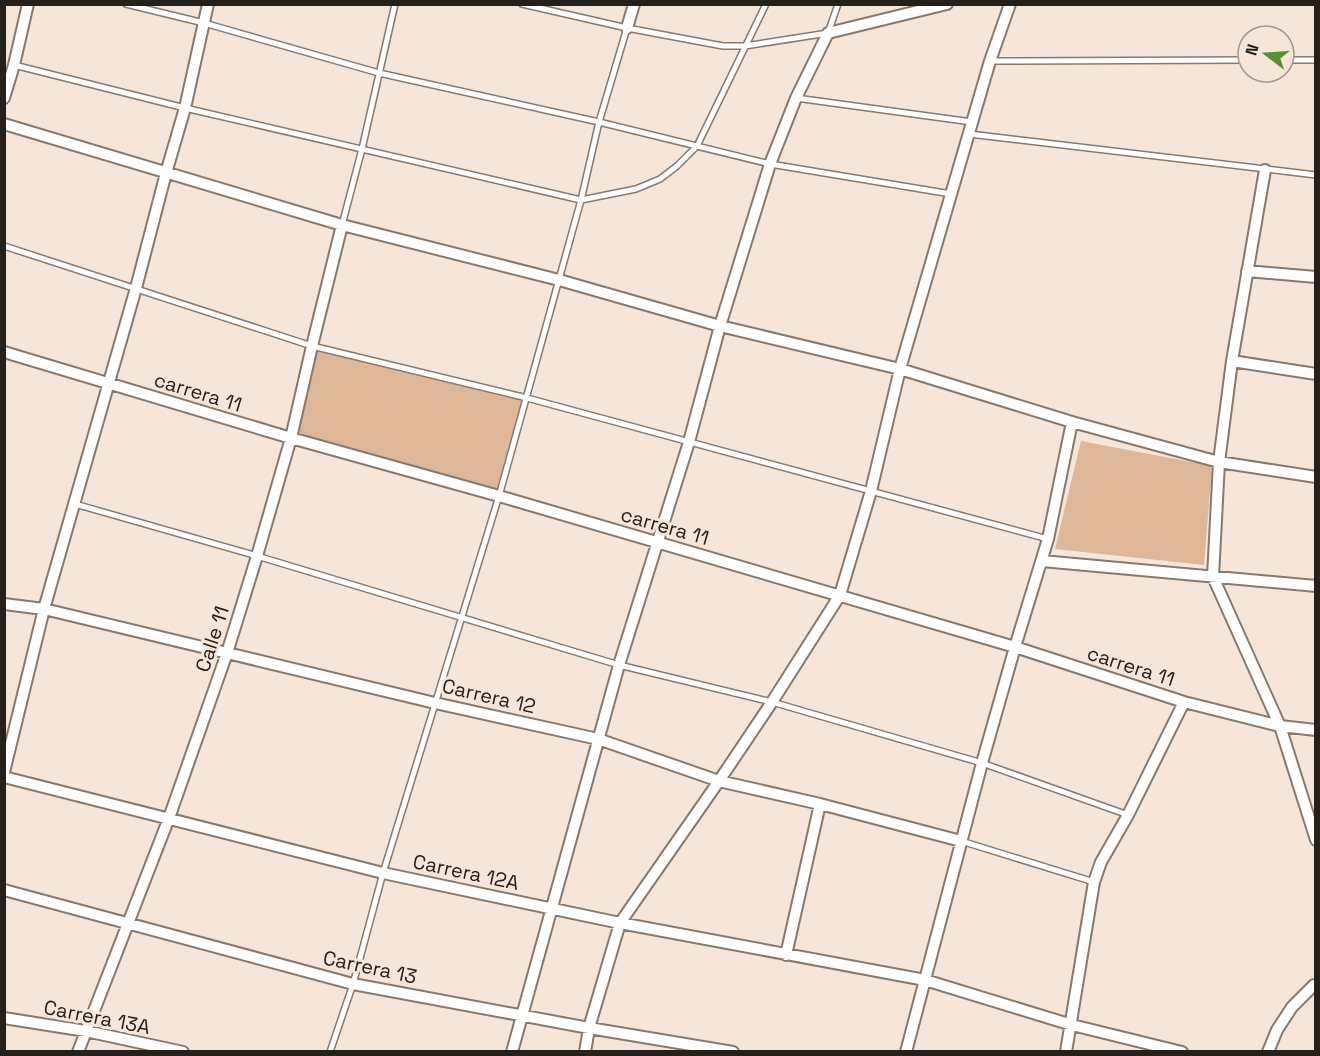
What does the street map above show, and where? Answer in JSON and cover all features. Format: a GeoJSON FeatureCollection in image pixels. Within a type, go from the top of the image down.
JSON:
{"type":"FeatureCollection","features":[{"type":"Feature","properties":{"kind":"street"},"geometry":{"type":"LineString","coordinates":[[4,98],[28,4]]}},
{"type":"Feature","properties":{"kind":"street"},"geometry":{"type":"LineString","coordinates":[[4,774],[44,609],[185,108],[208,4]]}},
{"type":"Feature","properties":{"kind":"street"},"geometry":{"type":"LineString","coordinates":[[627,28],[634,4]]}},
{"type":"Feature","properties":{"kind":"street"},"geometry":{"type":"LineString","coordinates":[[512,1052],[619,665],[689,442],[720,326],[770,164],[796,98],[828,33],[947,4]]}},
{"type":"Feature","properties":{"kind":"street"},"geometry":{"type":"LineString","coordinates":[[585,1052],[589,1028],[620,923],[772,702],[840,595],[871,491],[900,369],[990,61],[1010,4]]}},
{"type":"Feature","properties":{"kind":"street"},"geometry":{"type":"LineString","coordinates":[[4,124],[342,225],[559,280],[720,326],[900,369],[1072,422],[1219,462],[1316,477]]}},
{"type":"Feature","properties":{"kind":"street"},"geometry":{"type":"LineString","coordinates":[[1265,170],[1232,361],[1219,462],[1213,578],[1280,726],[1316,840]]}},
{"type":"Feature","properties":{"kind":"street","name":"Calle 11"},"geometry":{"type":"LineString","coordinates":[[78,1052],[169,818],[227,653],[291,438],[342,225]]}},
{"type":"Feature","properties":{"kind":"street"},"geometry":{"type":"LineString","coordinates":[[1248,271],[1316,277]]}},
{"type":"Feature","properties":{"kind":"street","name":"carrera 11"},"geometry":{"type":"LineString","coordinates":[[4,352],[291,438],[840,595],[1015,647],[1184,702],[1280,726],[1316,730]]}},
{"type":"Feature","properties":{"kind":"street"},"geometry":{"type":"LineString","coordinates":[[1232,361],[1316,374]]}},
{"type":"Feature","properties":{"kind":"street"},"geometry":{"type":"LineString","coordinates":[[906,1052],[982,763],[1048,539],[1072,422]]}},
{"type":"Feature","properties":{"kind":"street"},"geometry":{"type":"LineString","coordinates":[[1042,561],[1316,586]]}},
{"type":"Feature","properties":{"kind":"street","name":"Carrera 12"},"geometry":{"type":"LineString","coordinates":[[4,604],[44,609],[435,703],[598,739],[719,781],[820,804],[961,841]]}},
{"type":"Feature","properties":{"kind":"street"},"geometry":{"type":"LineString","coordinates":[[1066,1052],[1094,882],[1101,862],[1128,815],[1184,702]]}},
{"type":"Feature","properties":{"kind":"street","name":"Carrera 12A"},"geometry":{"type":"LineString","coordinates":[[4,774],[384,873],[620,923],[925,980],[1072,1025],[1182,1052]]}},
{"type":"Feature","properties":{"kind":"street"},"geometry":{"type":"LineString","coordinates":[[786,955],[820,804]]}},
{"type":"Feature","properties":{"kind":"street","name":"Carrera 13"},"geometry":{"type":"LineString","coordinates":[[4,890],[353,984],[733,1052]]}},
{"type":"Feature","properties":{"kind":"street"},"geometry":{"type":"LineString","coordinates":[[1268,1052],[1277,1030],[1292,1007],[1315,986]]}},
{"type":"Feature","properties":{"kind":"street","name":"Carrera 13A"},"geometry":{"type":"LineString","coordinates":[[4,1018],[183,1052]]}},
{"type":"Feature","properties":{"kind":"lane"},"geometry":{"type":"LineString","coordinates":[[126,4],[204,23],[378,73],[599,122],[770,164],[951,195]]}},
{"type":"Feature","properties":{"kind":"lane"},"geometry":{"type":"LineString","coordinates":[[342,225],[395,4]]}},
{"type":"Feature","properties":{"kind":"lane"},"geometry":{"type":"LineString","coordinates":[[522,4],[627,28],[723,46],[745,46],[828,33],[838,4]]}},
{"type":"Feature","properties":{"kind":"lane"},"geometry":{"type":"LineString","coordinates":[[14,65],[185,108],[581,200],[636,189],[660,179],[677,166],[696,146],[766,4]]}},
{"type":"Feature","properties":{"kind":"lane"},"geometry":{"type":"LineString","coordinates":[[330,1052],[353,984],[384,873],[499,496],[581,200],[599,122],[627,28]]}},
{"type":"Feature","properties":{"kind":"lane"},"geometry":{"type":"LineString","coordinates":[[990,61],[1236,60]]}},
{"type":"Feature","properties":{"kind":"lane"},"geometry":{"type":"LineString","coordinates":[[1296,60],[1316,60]]}},
{"type":"Feature","properties":{"kind":"lane"},"geometry":{"type":"LineString","coordinates":[[796,98],[972,122]]}},
{"type":"Feature","properties":{"kind":"lane"},"geometry":{"type":"LineString","coordinates":[[969,134],[1316,175]]}},
{"type":"Feature","properties":{"kind":"lane"},"geometry":{"type":"LineString","coordinates":[[4,246],[312,346],[527,398],[1048,539]]}},
{"type":"Feature","properties":{"kind":"lane"},"geometry":{"type":"LineString","coordinates":[[75,504],[619,665],[772,702],[982,763],[1128,815]]}},
{"type":"Feature","properties":{"kind":"lane"},"geometry":{"type":"LineString","coordinates":[[961,841],[1094,882]]}},
{"type":"Feature","properties":{"kind":"shaded area"},"geometry":{"type":"Polygon","coordinates":[[[314,349],[522,400],[496,493],[296,436],[314,349]]]}},
{"type":"Feature","properties":{"kind":"shaded area"},"geometry":{"type":"Polygon","coordinates":[[[1081,441],[1212,466],[1204,565],[1055,549],[1081,441]]]}}]}
